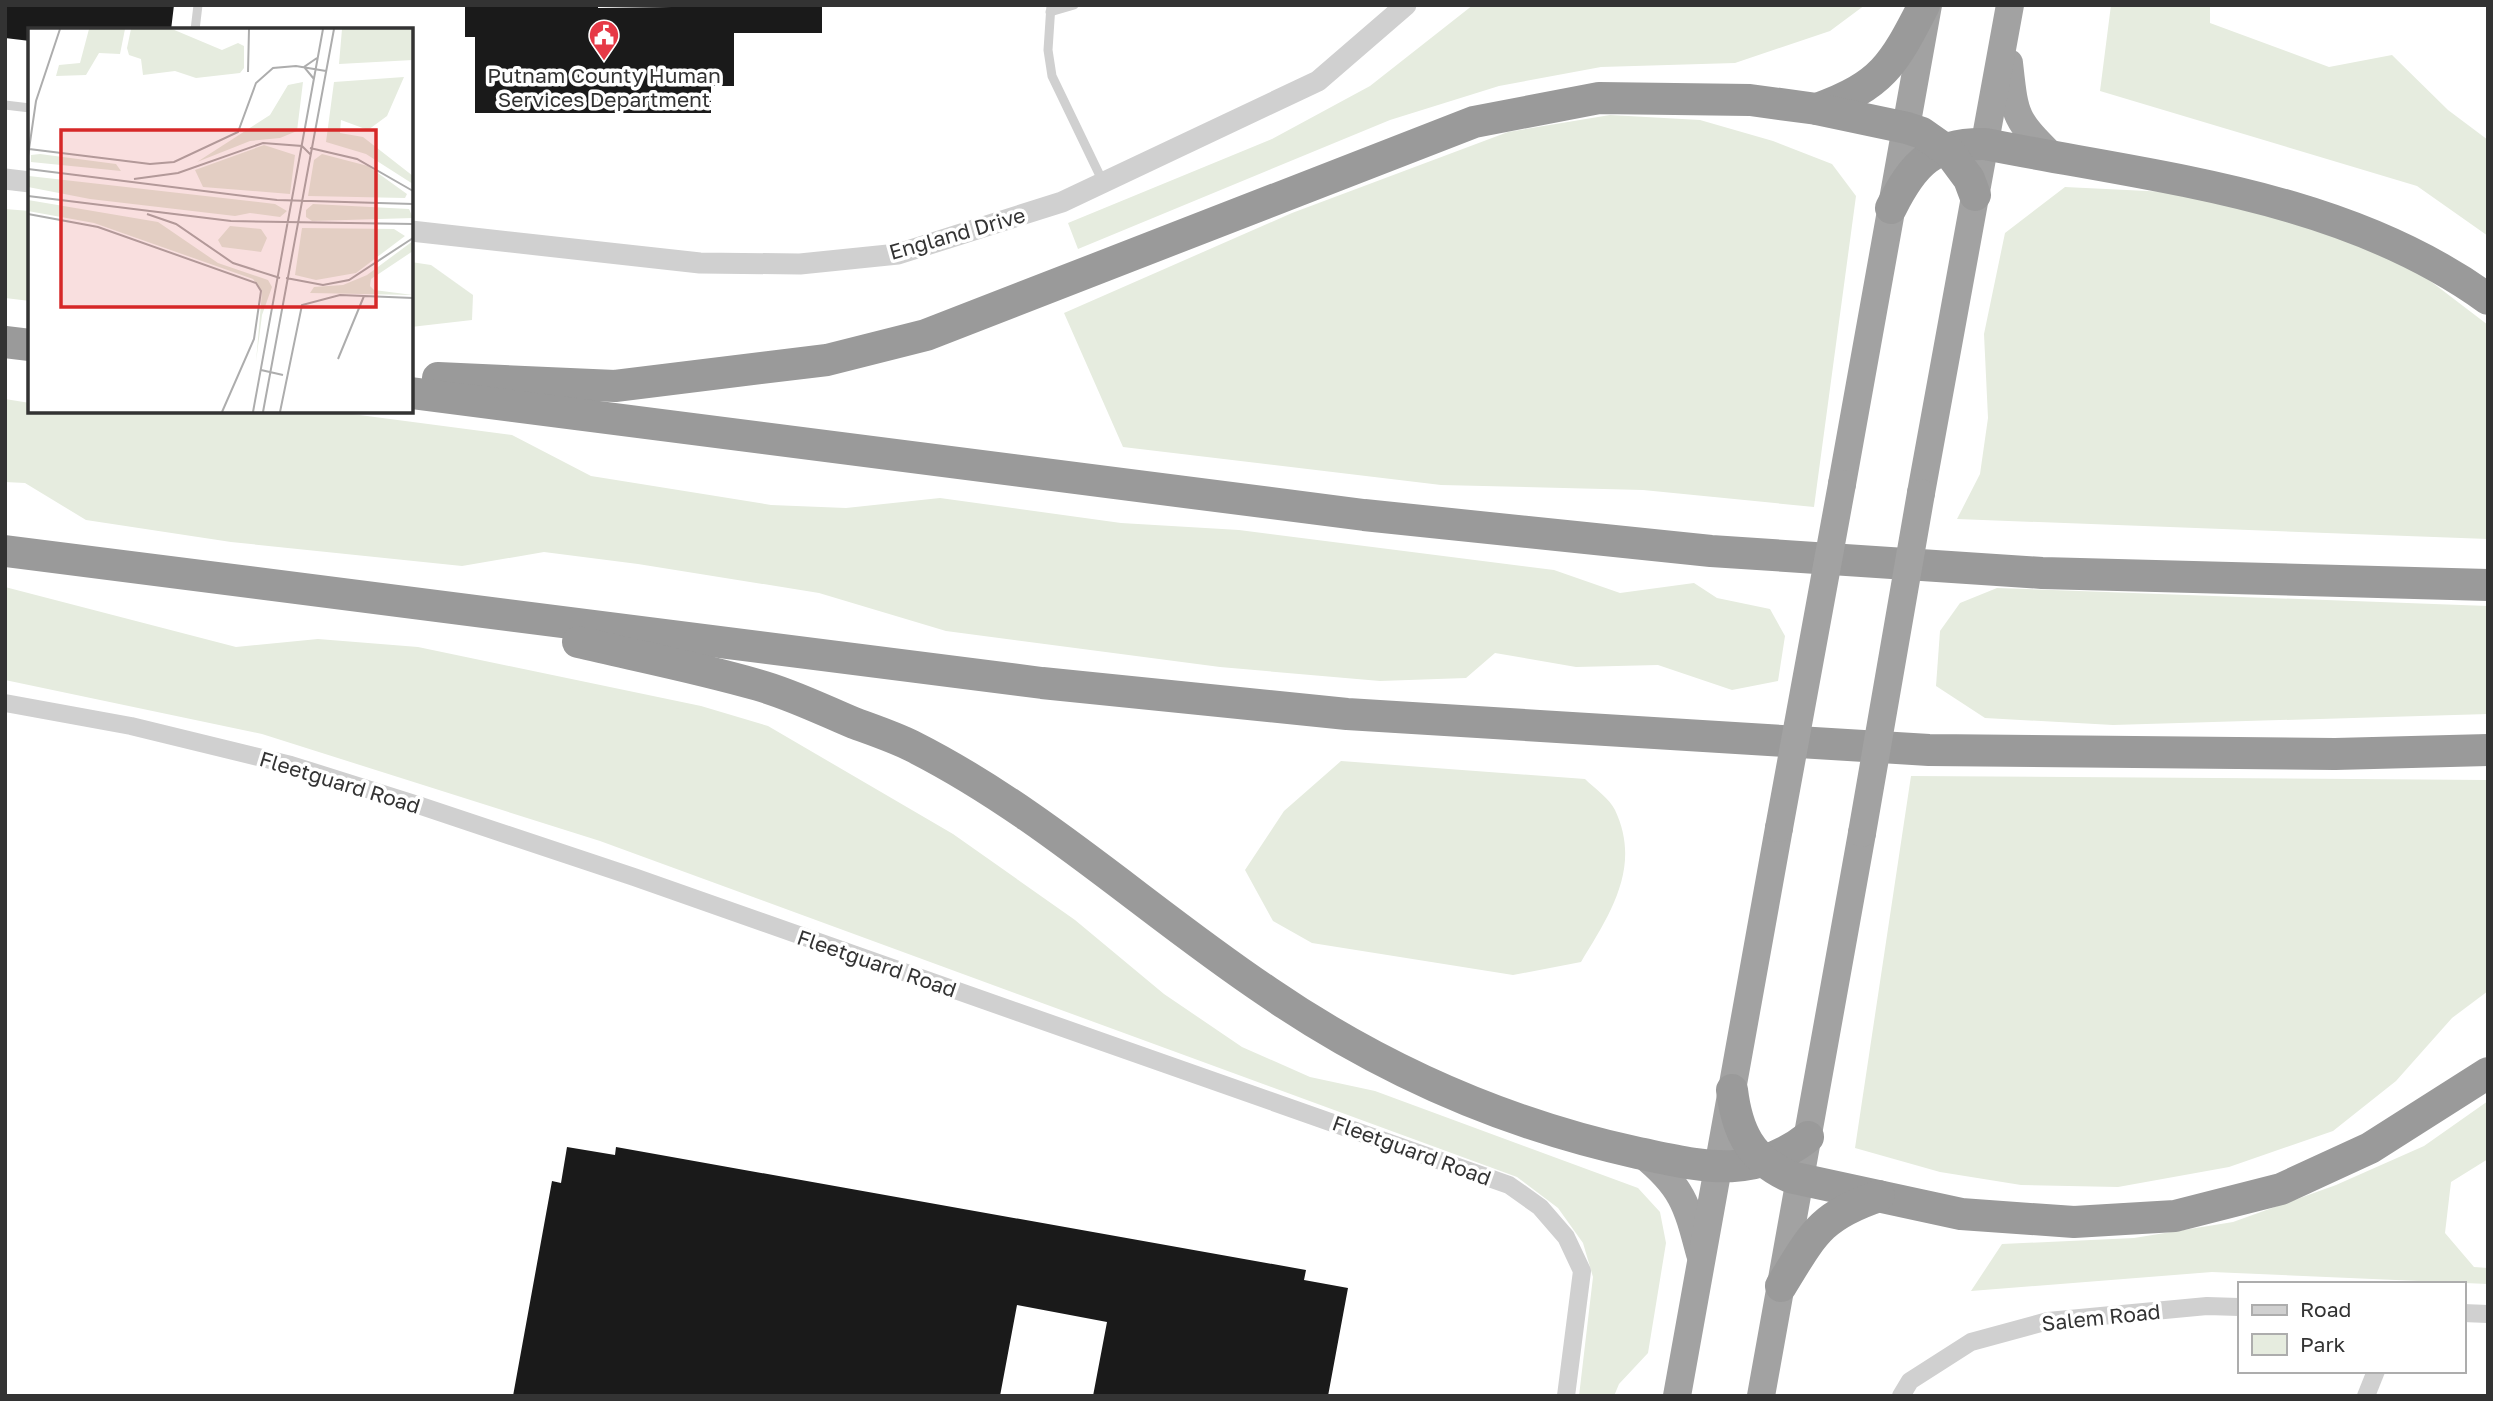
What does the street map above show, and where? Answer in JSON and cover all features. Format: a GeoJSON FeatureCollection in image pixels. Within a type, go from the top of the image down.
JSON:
{"type":"FeatureCollection","features":[{"type":"Feature","properties":{"kind":"highway"},"geometry":{"type":"LineString","coordinates":[[1817,109],[1855,95],[1881,74],[1900,53],[1926,5]]}},
{"type":"Feature","properties":{"kind":"highway"},"geometry":{"type":"LineString","coordinates":[[1677,1396],[1907,128],[1926,5]]}},
{"type":"Feature","properties":{"kind":"highway"},"geometry":{"type":"LineString","coordinates":[[1761,1396],[2008,18]]}},
{"type":"Feature","properties":{"kind":"highway"},"geometry":{"type":"LineString","coordinates":[[2008,18],[2014,107],[2022,126],[2053,157]]}},
{"type":"Feature","properties":{"kind":"highway"},"geometry":{"type":"LineString","coordinates":[[413,377],[615,386],[827,360],[926,335],[1474,122],[1599,98],[1750,100],[1817,109],[1907,128],[1922,133],[1944,148],[1964,170],[1975,195]]}},
{"type":"Feature","properties":{"kind":"highway"},"geometry":{"type":"LineString","coordinates":[[1892,208],[1911,173],[1935,151],[1985,144],[2210,188],[2347,224],[2410,251],[2458,277],[2488,299]]}},
{"type":"Feature","properties":{"kind":"highway"},"geometry":{"type":"LineString","coordinates":[[5,342],[28,345]]}},
{"type":"Feature","properties":{"kind":"highway"},"geometry":{"type":"LineString","coordinates":[[413,393],[1364,515],[1712,551],[2042,573],[2488,585]]}},
{"type":"Feature","properties":{"kind":"highway"},"geometry":{"type":"LineString","coordinates":[[5,551],[1042,683],[1374,716],[1928,750],[2336,754],[2488,750]]}},
{"type":"Feature","properties":{"kind":"highway"},"geometry":{"type":"LineString","coordinates":[[420,604],[761,686],[911,745],[1016,806],[1268,992],[1358,1050],[1457,1096],[1573,1139],[1719,1168],[1763,1161],[1783,1154],[1808,1137]]}},
{"type":"Feature","properties":{"kind":"highway"},"geometry":{"type":"LineString","coordinates":[[1732,1090],[1740,1130],[1751,1150],[1780,1173],[1800,1180],[1961,1214],[2074,1222],[2175,1216],[2281,1189],[2370,1148],[2488,1073]]}},
{"type":"Feature","properties":{"kind":"highway"},"geometry":{"type":"LineString","coordinates":[[1642,1154],[1665,1173],[1682,1195],[1702,1261]]}},
{"type":"Feature","properties":{"kind":"highway"},"geometry":{"type":"LineString","coordinates":[[1782,1286],[1813,1234],[1830,1217],[1880,1196]]}},
{"type":"Feature","properties":{"kind":"street","name":"England Drive"},"geometry":{"type":"LineString","coordinates":[[413,231],[700,263],[800,264],[898,254],[1062,202],[1318,81],[1406,5]]}},
{"type":"Feature","properties":{"kind":"street"},"geometry":{"type":"LineString","coordinates":[[5,179],[28,182]]}},
{"type":"Feature","properties":{"kind":"street","name":"Fleetguard Road"},"geometry":{"type":"LineString","coordinates":[[5,703],[131,726],[277,762],[418,805],[634,877],[1509,1185],[1540,1207],[1557,1227],[1582,1272],[1566,1396]]}},
{"type":"Feature","properties":{"kind":"street","name":"Salem Road"},"geometry":{"type":"LineString","coordinates":[[1901,1396],[1910,1381],[1970,1342],[2048,1321],[2207,1306],[2238,1307]]}},
{"type":"Feature","properties":{"kind":"street"},"geometry":{"type":"LineString","coordinates":[[2465,1313],[2488,1314]]}},
{"type":"Feature","properties":{"kind":"street"},"geometry":{"type":"LineString","coordinates":[[2366,1396],[2375,1373]]}},
{"type":"Feature","properties":{"kind":"lane"},"geometry":{"type":"LineString","coordinates":[[195,28],[198,5]]}},
{"type":"Feature","properties":{"kind":"lane"},"geometry":{"type":"LineString","coordinates":[[1074,5],[1050,9],[1048,50],[1052,76],[1103,184]]}},
{"type":"Feature","properties":{"kind":"lane"},"geometry":{"type":"LineString","coordinates":[[5,105],[28,108]]}},
{"type":"Feature","properties":{"kind":"green space"},"geometry":{"type":"Polygon","coordinates":[[[1473,5],[1865,5],[1830,31],[1735,63],[1601,67],[1499,86],[1390,120],[1078,249],[1068,223],[1272,139],[1370,86],[1473,5]]]}},
{"type":"Feature","properties":{"kind":"green space"},"geometry":{"type":"Polygon","coordinates":[[[2111,5],[2210,5],[2210,23],[2329,67],[2392,55],[2448,110],[2488,140],[2488,236],[2417,186],[2100,91],[2111,5]]]}},
{"type":"Feature","properties":{"kind":"green space"},"geometry":{"type":"Polygon","coordinates":[[[1610,115],[1700,120],[1773,141],[1832,164],[1856,196],[1814,507],[1643,490],[1441,485],[1123,447],[1064,313],[1292,213],[1508,132],[1610,115]]]}},
{"type":"Feature","properties":{"kind":"green space"},"geometry":{"type":"Polygon","coordinates":[[[2065,187],[2188,193],[2369,245],[2429,280],[2488,325],[2488,539],[1957,519],[1980,474],[1988,418],[1984,334],[2005,233],[2065,187]]]}},
{"type":"Feature","properties":{"kind":"green space"},"geometry":{"type":"Polygon","coordinates":[[[5,209],[28,211],[28,301],[5,298],[5,209]]]}},
{"type":"Feature","properties":{"kind":"green space"},"geometry":{"type":"Polygon","coordinates":[[[413,262],[431,265],[473,295],[472,320],[413,327],[413,262]]]}},
{"type":"Feature","properties":{"kind":"green space"},"geometry":{"type":"Polygon","coordinates":[[[5,399],[28,403],[28,413],[344,413],[512,435],[591,476],[771,505],[846,508],[940,498],[1121,523],[1239,530],[1554,570],[1620,593],[1694,583],[1717,598],[1770,609],[1785,636],[1778,681],[1732,690],[1658,665],[1576,667],[1495,653],[1466,678],[1380,681],[1220,667],[946,631],[819,593],[544,552],[462,566],[231,542],[86,520],[25,483],[5,482],[5,399]]]}},
{"type":"Feature","properties":{"kind":"green space"},"geometry":{"type":"Polygon","coordinates":[[[5,587],[236,647],[318,639],[418,647],[701,706],[768,726],[953,834],[1075,920],[1164,994],[1242,1047],[1310,1077],[1375,1091],[1638,1188],[1660,1212],[1666,1243],[1648,1353],[1619,1384],[1614,1396],[1579,1396],[1593,1277],[1583,1243],[1558,1208],[1517,1177],[600,841],[262,734],[5,680],[5,587]]]}},
{"type":"Feature","properties":{"kind":"green space"},"geometry":{"type":"Polygon","coordinates":[[[1997,588],[2488,606],[2488,714],[2113,725],[1985,718],[1936,686],[1940,631],[1960,603],[1997,588]]]}},
{"type":"Feature","properties":{"kind":"green space"},"geometry":{"type":"Polygon","coordinates":[[[1341,761],[1585,779],[1613,806],[1622,831],[1625,851],[1624,870],[1612,908],[1581,962],[1513,975],[1312,943],[1273,921],[1245,870],[1284,811],[1341,761]]]}},
{"type":"Feature","properties":{"kind":"green space"},"geometry":{"type":"Polygon","coordinates":[[[1911,776],[2488,780],[2488,991],[2452,1018],[2396,1081],[2333,1131],[2229,1167],[2118,1187],[2021,1185],[1940,1172],[1855,1148],[1911,776]]]}},
{"type":"Feature","properties":{"kind":"green space"},"geometry":{"type":"Polygon","coordinates":[[[2488,1101],[2488,1159],[2451,1182],[2445,1233],[2474,1267],[2488,1268],[2488,1284],[2212,1272],[1971,1291],[2002,1244],[2134,1238],[2233,1222],[2336,1185],[2424,1146],[2488,1101]]]}},
{"type":"Feature","properties":{"kind":"building"},"geometry":{"type":"Polygon","coordinates":[[[5,5],[174,5],[171,28],[28,28],[28,41],[5,38],[5,5]]]}},
{"type":"Feature","properties":{"kind":"building","name":"Putnam County Human Services Department"},"geometry":{"type":"Polygon","coordinates":[[[598,5],[598,8],[822,5],[822,33],[734,33],[734,86],[711,86],[711,113],[475,113],[475,37],[465,37],[465,7],[598,5]]]}},
{"type":"Feature","properties":{"kind":"building"},"geometry":{"type":"Polygon","coordinates":[[[567,1147],[615,1155],[616,1147],[1306,1270],[1304,1280],[1348,1288],[1328,1396],[1093,1396],[1107,1322],[1017,1305],[1000,1396],[513,1396],[552,1181],[561,1183],[567,1147]]]}},
{"type":"Feature","properties":{"kind":"place","name":"Putnam County Human Services Department"},"geometry":{"type":"Point","coordinates":[604,62]}}]}
